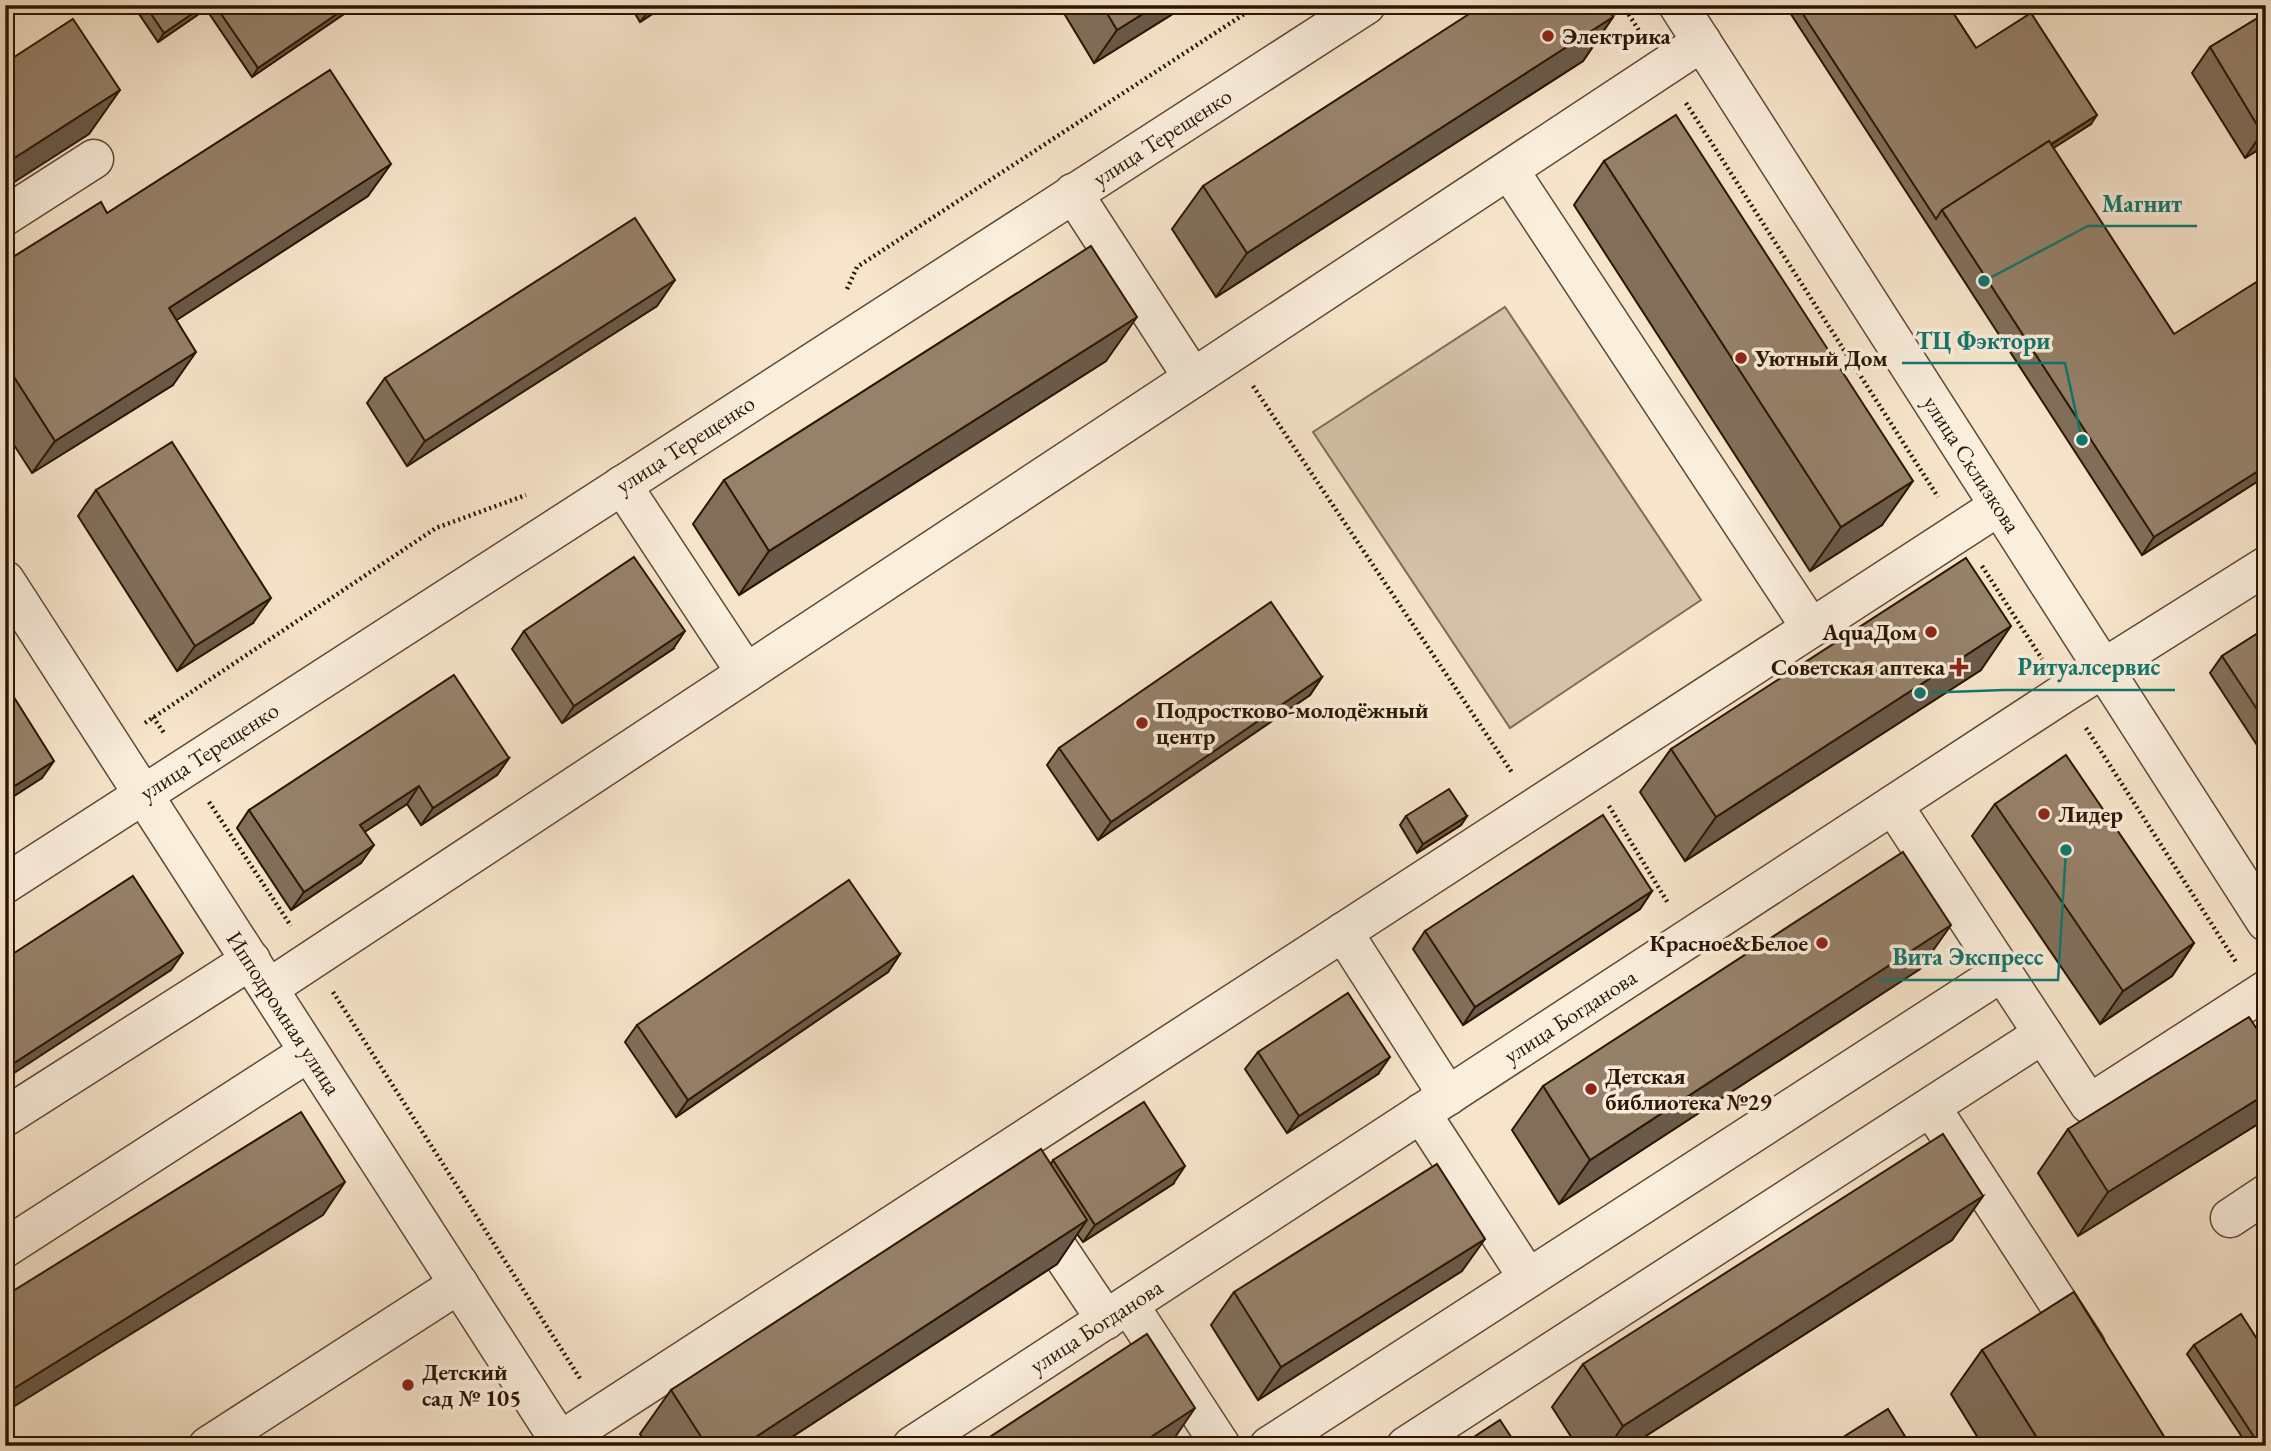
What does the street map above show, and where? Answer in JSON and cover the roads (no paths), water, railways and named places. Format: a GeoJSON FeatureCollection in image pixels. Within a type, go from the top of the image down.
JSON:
{"type":"FeatureCollection","features":[{"type":"Feature","properties":{"kind":"street","name":"улица Терещенко"},"geometry":{"type":"LineString","coordinates":[[5,884],[185,765],[1366,5]]}},
{"type":"Feature","properties":{"kind":"street","name":"улица Склизкова"},"geometry":{"type":"LineString","coordinates":[[1678,5],[2104,669],[2263,911]]}},
{"type":"Feature","properties":{"kind":"street"},"geometry":{"type":"LineString","coordinates":[[5,1117],[260,974],[312,959],[1702,43]]}},
{"type":"Feature","properties":{"kind":"street"},"geometry":{"type":"LineString","coordinates":[[5,216],[94,159]]}},
{"type":"Feature","properties":{"kind":"street"},"geometry":{"type":"LineString","coordinates":[[1509,170],[1811,628]]}},
{"type":"Feature","properties":{"kind":"street"},"geometry":{"type":"LineString","coordinates":[[1073,193],[1193,378]]}},
{"type":"Feature","properties":{"kind":"street"},"geometry":{"type":"LineString","coordinates":[[622,485],[746,673]]}},
{"type":"Feature","properties":{"kind":"street"},"geometry":{"type":"LineString","coordinates":[[561,1443],[601,1412],[1999,506]]}},
{"type":"Feature","properties":{"kind":"street","name":"улица Богданова"},"geometry":{"type":"LineString","coordinates":[[912,1446],[1893,805],[2266,566]]}},
{"type":"Feature","properties":{"kind":"street","name":"Ипподромная улица"},"geometry":{"type":"LineString","coordinates":[[5,580],[561,1443]]}},
{"type":"Feature","properties":{"kind":"street"},"geometry":{"type":"LineString","coordinates":[[1893,805],[2089,1104],[2266,990]]}},
{"type":"Feature","properties":{"kind":"street"},"geometry":{"type":"LineString","coordinates":[[1343,932],[1528,1278]]}},
{"type":"Feature","properties":{"kind":"street"},"geometry":{"type":"LineString","coordinates":[[1269,1446],[2003,972]]}},
{"type":"Feature","properties":{"kind":"street"},"geometry":{"type":"LineString","coordinates":[[1406,1446],[2043,1034]]}},
{"type":"Feature","properties":{"kind":"street"},"geometry":{"type":"LineString","coordinates":[[5,1248],[309,1052]]}},
{"type":"Feature","properties":{"kind":"street"},"geometry":{"type":"LineString","coordinates":[[1931,1107],[2106,1376]]}},
{"type":"Feature","properties":{"kind":"street"},"geometry":{"type":"LineString","coordinates":[[997,1156],[1221,1446]]}},
{"type":"Feature","properties":{"kind":"street"},"geometry":{"type":"LineString","coordinates":[[2230,1218],[2266,1194]]}},
{"type":"Feature","properties":{"kind":"street"},"geometry":{"type":"LineString","coordinates":[[208,1446],[459,1284]]}},
{"type":"Feature","properties":{"kind":"place","name":"Электрика"},"geometry":{"type":"Point","coordinates":[1548,36]}},
{"type":"Feature","properties":{"kind":"place","name":"Магнит"},"geometry":{"type":"Point","coordinates":[1984,281]}},
{"type":"Feature","properties":{"kind":"place","name":"Уютный Дом"},"geometry":{"type":"Point","coordinates":[1741,358]}},
{"type":"Feature","properties":{"kind":"place","name":"ТЦ Фэктори"},"geometry":{"type":"Point","coordinates":[2082,440]}},
{"type":"Feature","properties":{"kind":"place","name":"AquaДом"},"geometry":{"type":"Point","coordinates":[1931,632]}},
{"type":"Feature","properties":{"kind":"place","name":"Советская аптека"},"geometry":{"type":"Point","coordinates":[1959,667]}},
{"type":"Feature","properties":{"kind":"place","name":"Ритуалсервис"},"geometry":{"type":"Point","coordinates":[1920,693]}},
{"type":"Feature","properties":{"kind":"place","name":"Подростково-молодёжный центр"},"geometry":{"type":"Point","coordinates":[1142,723]}},
{"type":"Feature","properties":{"kind":"place","name":"Лидер"},"geometry":{"type":"Point","coordinates":[2044,814]}},
{"type":"Feature","properties":{"kind":"place","name":"Вита Экспресс"},"geometry":{"type":"Point","coordinates":[2066,850]}},
{"type":"Feature","properties":{"kind":"place","name":"Красное&Белое"},"geometry":{"type":"Point","coordinates":[1822,943]}},
{"type":"Feature","properties":{"kind":"place","name":"Детская библиотека №29"},"geometry":{"type":"Point","coordinates":[1591,1089]}},
{"type":"Feature","properties":{"kind":"place","name":"Детский сад № 105"},"geometry":{"type":"Point","coordinates":[408,1385]}}]}
